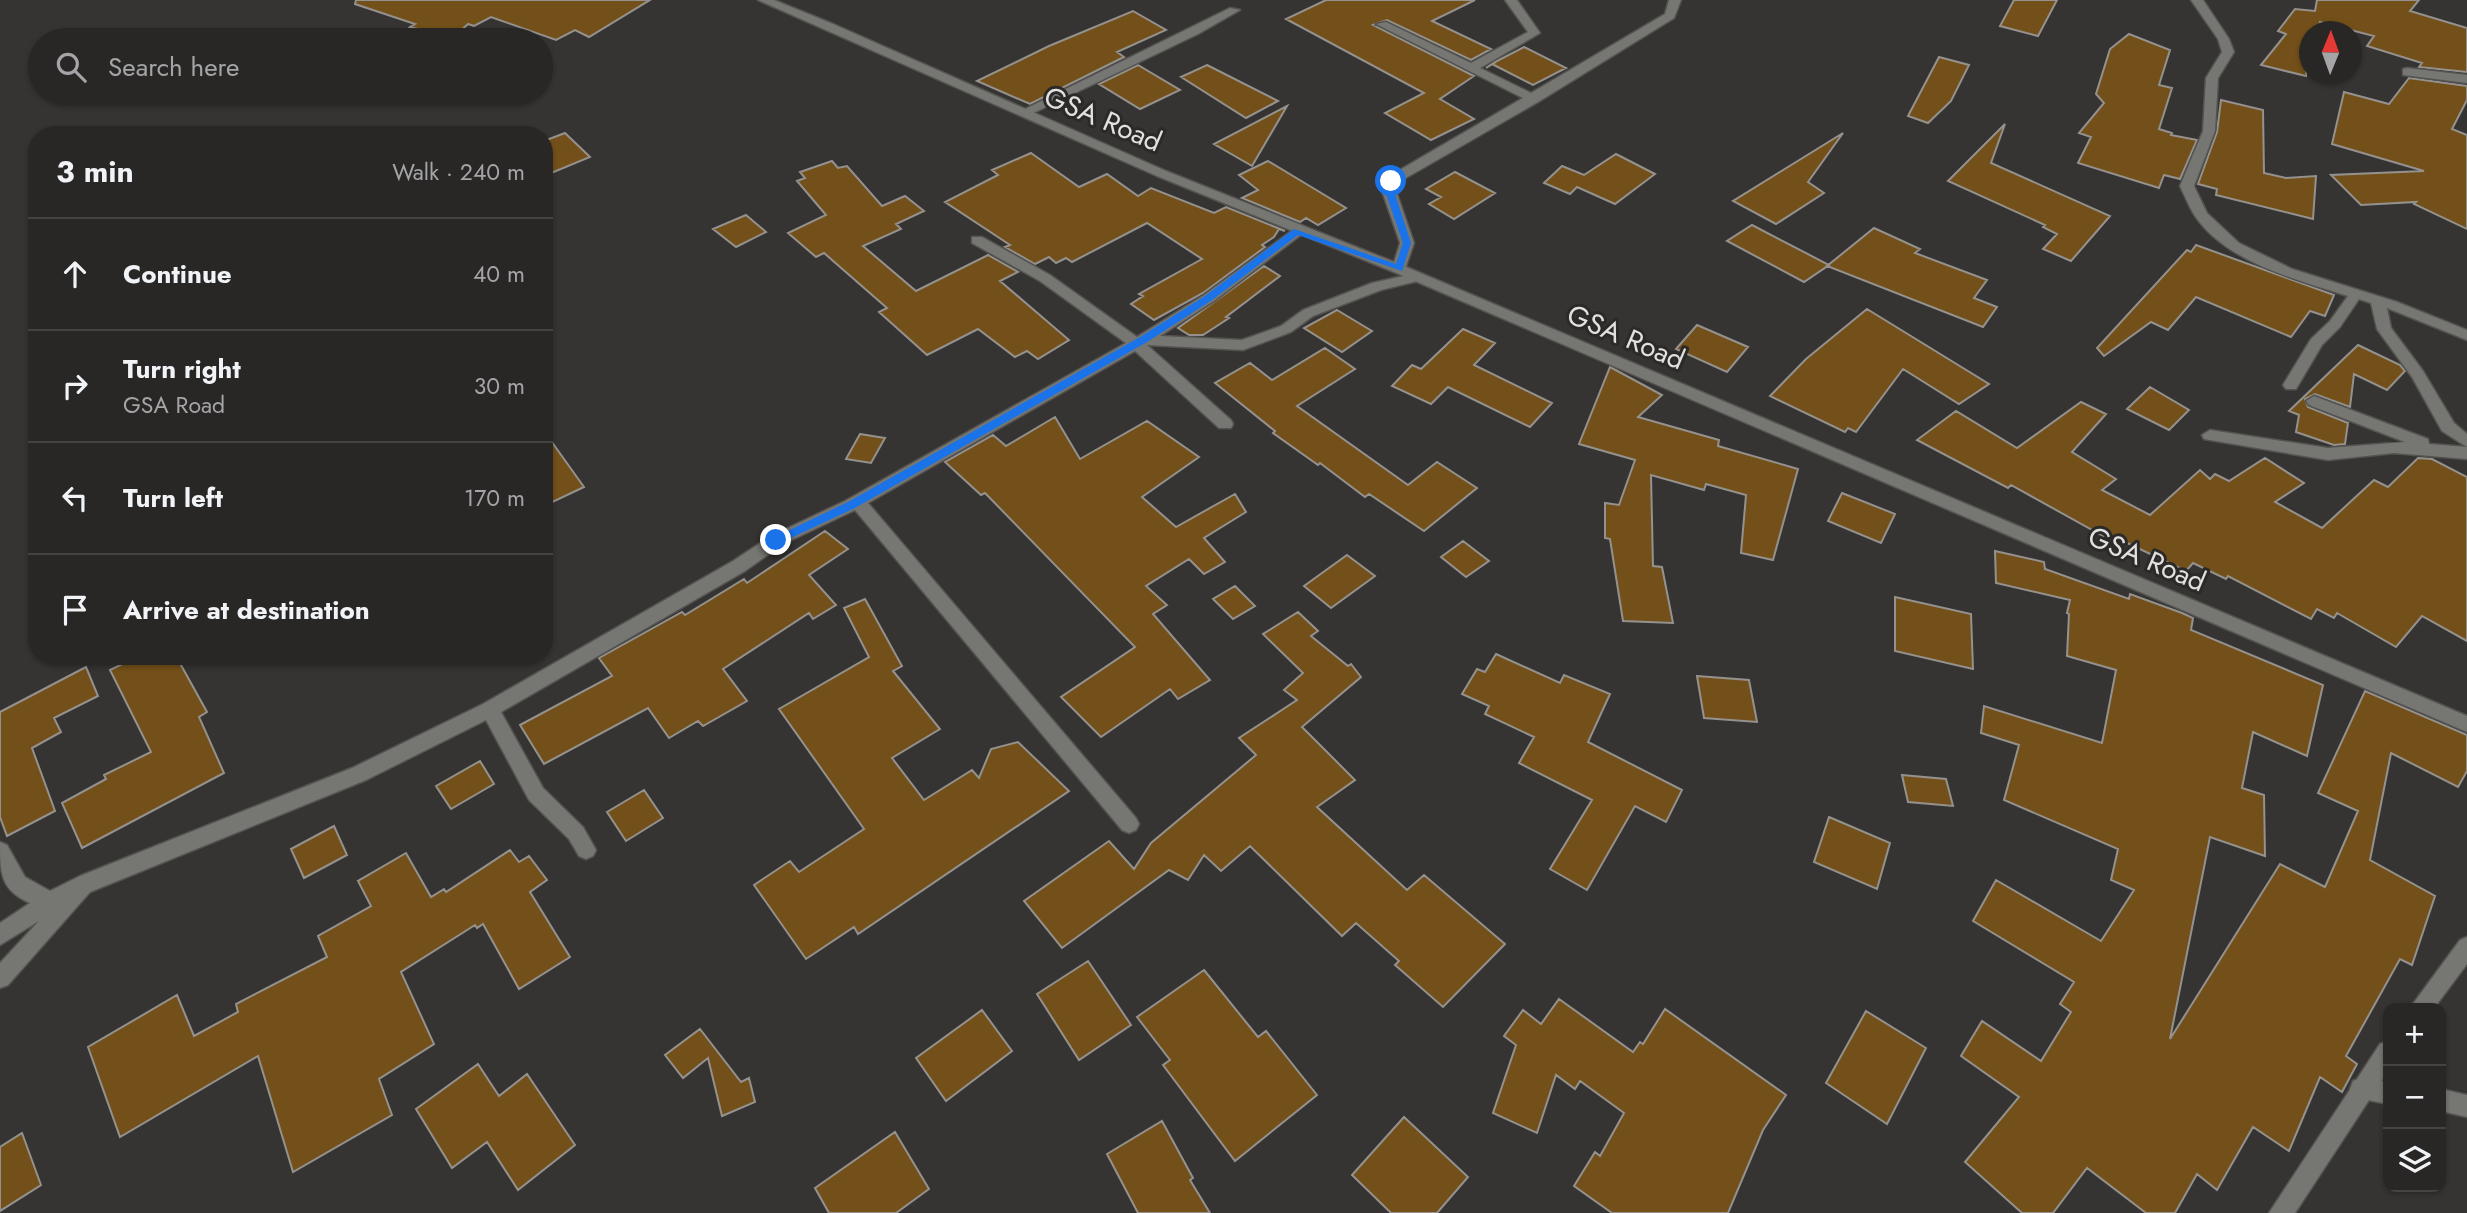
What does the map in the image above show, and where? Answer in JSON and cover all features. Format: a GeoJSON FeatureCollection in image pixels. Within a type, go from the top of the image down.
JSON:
{"type":"FeatureCollection","features":[{"type":"Feature","properties":{"kind":"street","name":"GSA Road"},"geometry":{"type":"LineString","coordinates":[[764,0],[851,34],[1023,113],[1297,231],[1399,269],[2467,724]]}},
{"type":"Feature","properties":{"kind":"street"},"geometry":{"type":"LineString","coordinates":[[1471,68],[1534,33],[1511,0]]}},
{"type":"Feature","properties":{"kind":"street"},"geometry":{"type":"LineString","coordinates":[[1399,269],[1407,243],[1388,188],[1391,181],[1534,99],[1670,16],[1675,0]]}},
{"type":"Feature","properties":{"kind":"street"},"geometry":{"type":"LineString","coordinates":[[2197,0],[2227,44],[2228,52],[2218,62],[2210,80],[2211,122],[2187,186],[2192,200],[2210,227],[2234,246],[2287,272],[2467,335]]}},
{"type":"Feature","properties":{"kind":"street"},"geometry":{"type":"LineString","coordinates":[[1023,113],[1194,32],[1234,10]]}},
{"type":"Feature","properties":{"kind":"street"},"geometry":{"type":"LineString","coordinates":[[1382,24],[1534,99]]}},
{"type":"Feature","properties":{"kind":"street"},"geometry":{"type":"LineString","coordinates":[[2407,72],[2467,79]]}},
{"type":"Feature","properties":{"kind":"street"},"geometry":{"type":"LineString","coordinates":[[0,935],[51,901],[87,883],[359,774],[489,709],[739,566],[776,540],[858,502],[1140,341],[1209,298],[1297,231]]}},
{"type":"Feature","properties":{"kind":"street"},"geometry":{"type":"LineString","coordinates":[[977,240],[1018,260],[1140,341],[1225,424]]}},
{"type":"Feature","properties":{"kind":"street"},"geometry":{"type":"LineString","coordinates":[[1140,341],[1243,345],[1286,329],[1308,313],[1377,286],[1417,277]]}},
{"type":"Feature","properties":{"kind":"street"},"geometry":{"type":"LineString","coordinates":[[2291,386],[2316,342],[2335,324],[2356,295]]}},
{"type":"Feature","properties":{"kind":"street"},"geometry":{"type":"LineString","coordinates":[[2378,302],[2384,329],[2418,375],[2448,427],[2467,442]]}},
{"type":"Feature","properties":{"kind":"street"},"geometry":{"type":"LineString","coordinates":[[2314,401],[2443,452]]}},
{"type":"Feature","properties":{"kind":"street"},"geometry":{"type":"LineString","coordinates":[[2210,435],[2328,454],[2394,447],[2467,453]]}},
{"type":"Feature","properties":{"kind":"street"},"geometry":{"type":"LineString","coordinates":[[858,502],[1129,824]]}},
{"type":"Feature","properties":{"kind":"street"},"geometry":{"type":"LineString","coordinates":[[489,709],[536,794],[576,833],[586,850]]}},
{"type":"Feature","properties":{"kind":"street"},"geometry":{"type":"LineString","coordinates":[[0,851],[16,886],[28,894],[51,901]]}},
{"type":"Feature","properties":{"kind":"street"},"geometry":{"type":"LineString","coordinates":[[0,978],[87,883]]}},
{"type":"Feature","properties":{"kind":"street"},"geometry":{"type":"LineString","coordinates":[[2425,1003],[2467,947]]}},
{"type":"Feature","properties":{"kind":"street"},"geometry":{"type":"LineString","coordinates":[[2281,1213],[2383,1059]]}},
{"type":"Feature","properties":{"kind":"street"},"geometry":{"type":"LineString","coordinates":[[2361,1089],[2383,1092]]}},
{"type":"Feature","properties":{"kind":"street"},"geometry":{"type":"LineString","coordinates":[[2446,1101],[2467,1106]]}},
{"type":"Feature","properties":{"kind":"building"},"geometry":{"type":"Polygon","coordinates":[[[356,0],[650,0],[589,37],[575,30],[556,40],[553,39],[553,28],[522,28],[491,17],[474,26],[468,24],[464,28],[414,28],[410,27],[415,24],[355,4],[356,0]]]}},
{"type":"Feature","properties":{"kind":"building"},"geometry":{"type":"Polygon","coordinates":[[[1326,0],[1475,0],[1432,21],[1491,49],[1471,60],[1387,20],[1373,25],[1474,76],[1440,99],[1474,119],[1431,140],[1385,113],[1424,93],[1286,19],[1326,0]]]}},
{"type":"Feature","properties":{"kind":"building"},"geometry":{"type":"Polygon","coordinates":[[[2014,0],[2057,0],[2038,36],[2000,26],[2014,0]]]}},
{"type":"Feature","properties":{"kind":"building"},"geometry":{"type":"Polygon","coordinates":[[[2317,0],[2419,0],[2410,11],[2467,28],[2467,72],[2419,67],[2422,63],[2367,46],[2374,36],[2362,33],[2362,21],[2299,21],[2299,74],[2261,65],[2286,34],[2278,31],[2295,9],[2315,11],[2317,0]]]}},
{"type":"Feature","properties":{"kind":"building"},"geometry":{"type":"Polygon","coordinates":[[[1133,11],[1166,30],[1117,52],[1124,57],[1030,104],[977,81],[1049,46],[1133,11]]]}},
{"type":"Feature","properties":{"kind":"building"},"geometry":{"type":"Polygon","coordinates":[[[2129,34],[2170,50],[2159,85],[2172,88],[2159,129],[2172,133],[2171,135],[2197,140],[2180,179],[2164,175],[2159,188],[2078,163],[2091,137],[2079,133],[2104,103],[2096,94],[2110,49],[2129,34]]]}},
{"type":"Feature","properties":{"kind":"building"},"geometry":{"type":"Polygon","coordinates":[[[1524,47],[1566,68],[1533,85],[1492,64],[1524,47]]]}},
{"type":"Feature","properties":{"kind":"building"},"geometry":{"type":"Polygon","coordinates":[[[1939,57],[1969,65],[1951,101],[1928,123],[1908,116],[1939,57]]]}},
{"type":"Feature","properties":{"kind":"building"},"geometry":{"type":"Polygon","coordinates":[[[1138,65],[1180,90],[1140,109],[1099,84],[1138,65]]]}},
{"type":"Feature","properties":{"kind":"building"},"geometry":{"type":"Polygon","coordinates":[[[1207,65],[1278,101],[1246,118],[1181,77],[1207,65]]]}},
{"type":"Feature","properties":{"kind":"building"},"geometry":{"type":"Polygon","coordinates":[[[2409,78],[2467,86],[2467,100],[2452,129],[2467,135],[2467,229],[2414,204],[2416,202],[2361,205],[2331,175],[2424,171],[2332,144],[2344,92],[2389,104],[2409,78]]]}},
{"type":"Feature","properties":{"kind":"building"},"geometry":{"type":"Polygon","coordinates":[[[2221,100],[2263,110],[2264,173],[2286,178],[2316,176],[2313,219],[2216,195],[2217,189],[2198,184],[2217,132],[2221,100]]]}},
{"type":"Feature","properties":{"kind":"building"},"geometry":{"type":"Polygon","coordinates":[[[1287,106],[1252,166],[1214,144],[1287,106]]]}},
{"type":"Feature","properties":{"kind":"building"},"geometry":{"type":"Polygon","coordinates":[[[2005,124],[1991,163],[2110,216],[2071,261],[2043,249],[2057,234],[2043,227],[2045,225],[1948,181],[2005,124]]]}},
{"type":"Feature","properties":{"kind":"building"},"geometry":{"type":"Polygon","coordinates":[[[565,133],[590,157],[553,172],[553,138],[565,133]]]}},
{"type":"Feature","properties":{"kind":"building"},"geometry":{"type":"Polygon","coordinates":[[[1843,133],[1808,182],[1824,193],[1776,224],[1733,201],[1843,133]]]}},
{"type":"Feature","properties":{"kind":"building"},"geometry":{"type":"Polygon","coordinates":[[[1031,153],[1079,187],[1107,174],[1138,196],[1151,188],[1214,213],[1226,207],[1285,231],[1279,229],[1274,237],[1262,245],[1265,247],[1203,293],[1154,320],[1131,304],[1143,296],[1139,294],[1202,259],[1147,223],[1072,262],[1066,258],[1056,263],[1049,257],[1035,264],[1005,247],[1010,245],[945,202],[998,175],[992,170],[1031,153]]]}},
{"type":"Feature","properties":{"kind":"building"},"geometry":{"type":"Polygon","coordinates":[[[1616,154],[1655,174],[1615,204],[1577,187],[1570,194],[1544,183],[1562,166],[1584,175],[1616,154]]]}},
{"type":"Feature","properties":{"kind":"building"},"geometry":{"type":"Polygon","coordinates":[[[832,161],[838,168],[847,166],[882,206],[905,196],[924,211],[896,224],[901,229],[863,246],[916,291],[988,255],[1018,272],[1000,281],[1069,340],[1038,359],[1027,351],[1015,357],[978,329],[927,355],[879,312],[887,308],[824,253],[816,257],[788,233],[826,215],[797,181],[805,178],[800,172],[832,161]]]}},
{"type":"Feature","properties":{"kind":"building"},"geometry":{"type":"Polygon","coordinates":[[[1268,161],[1346,208],[1318,225],[1306,218],[1300,222],[1242,198],[1258,190],[1239,175],[1268,161]]]}},
{"type":"Feature","properties":{"kind":"building"},"geometry":{"type":"Polygon","coordinates":[[[1455,172],[1495,193],[1454,219],[1429,204],[1441,197],[1426,189],[1455,172]]]}},
{"type":"Feature","properties":{"kind":"building"},"geometry":{"type":"Polygon","coordinates":[[[746,215],[766,232],[736,247],[713,229],[746,215]]]}},
{"type":"Feature","properties":{"kind":"building"},"geometry":{"type":"Polygon","coordinates":[[[1752,225],[1829,265],[1804,282],[1727,241],[1752,225]]]}},
{"type":"Feature","properties":{"kind":"building"},"geometry":{"type":"Polygon","coordinates":[[[1874,228],[1920,249],[1915,253],[1987,280],[1974,298],[1997,307],[1983,327],[1827,266],[1874,228]]]}},
{"type":"Feature","properties":{"kind":"building"},"geometry":{"type":"Polygon","coordinates":[[[2196,245],[2334,295],[2325,316],[2310,311],[2291,337],[2196,297],[2168,330],[2151,322],[2104,356],[2097,348],[2187,250],[2191,252],[2196,245]]]}},
{"type":"Feature","properties":{"kind":"building"},"geometry":{"type":"Polygon","coordinates":[[[1264,266],[1280,276],[1226,317],[1229,318],[1203,335],[1189,335],[1178,328],[1264,266]]]}},
{"type":"Feature","properties":{"kind":"building"},"geometry":{"type":"Polygon","coordinates":[[[1867,309],[1989,384],[1959,404],[1903,369],[1856,432],[1848,428],[1845,432],[1770,396],[1806,359],[1867,309]]]}},
{"type":"Feature","properties":{"kind":"building"},"geometry":{"type":"Polygon","coordinates":[[[1337,310],[1372,331],[1342,352],[1304,328],[1337,310]]]}},
{"type":"Feature","properties":{"kind":"building"},"geometry":{"type":"Polygon","coordinates":[[[1697,325],[1748,347],[1727,372],[1676,349],[1697,325]]]}},
{"type":"Feature","properties":{"kind":"building"},"geometry":{"type":"Polygon","coordinates":[[[1463,329],[1495,343],[1474,365],[1552,403],[1530,427],[1448,387],[1431,404],[1392,386],[1412,365],[1421,369],[1463,329]]]}},
{"type":"Feature","properties":{"kind":"building"},"geometry":{"type":"Polygon","coordinates":[[[2358,345],[2400,365],[2405,371],[2387,390],[2354,374],[2350,407],[2315,394],[2305,399],[2308,407],[2348,423],[2345,444],[2334,445],[2296,432],[2299,415],[2289,411],[2358,345]]]}},
{"type":"Feature","properties":{"kind":"building"},"geometry":{"type":"Polygon","coordinates":[[[1325,348],[1355,369],[1297,406],[1408,485],[1437,462],[1477,488],[1424,531],[1369,494],[1365,497],[1320,463],[1318,465],[1273,433],[1275,431],[1215,383],[1250,363],[1272,380],[1325,348]]]}},
{"type":"Feature","properties":{"kind":"building"},"geometry":{"type":"Polygon","coordinates":[[[1610,367],[1662,395],[1638,417],[1719,440],[1718,446],[1798,469],[1773,560],[1741,553],[1746,495],[1706,484],[1704,490],[1651,475],[1653,566],[1662,567],[1673,623],[1623,621],[1610,539],[1605,538],[1605,503],[1619,505],[1635,460],[1579,444],[1610,367]]]}},
{"type":"Feature","properties":{"kind":"building"},"geometry":{"type":"Polygon","coordinates":[[[2150,387],[2189,410],[2169,430],[2127,409],[2150,387]]]}},
{"type":"Feature","properties":{"kind":"building"},"geometry":{"type":"Polygon","coordinates":[[[2081,402],[2106,414],[2072,452],[2116,479],[2102,490],[2150,515],[2200,470],[2210,479],[2215,474],[2229,481],[2265,458],[2304,483],[2275,502],[2322,528],[2374,480],[2388,487],[2418,458],[2432,459],[2467,477],[2467,641],[2422,616],[2396,647],[2337,613],[2334,618],[2317,609],[2311,619],[2228,576],[2226,579],[2193,563],[2186,571],[2121,540],[2112,541],[2011,485],[2008,488],[1917,440],[1956,411],[2017,448],[2081,402]]]}},
{"type":"Feature","properties":{"kind":"building"},"geometry":{"type":"Polygon","coordinates":[[[1055,417],[1080,459],[1147,421],[1199,457],[1142,497],[1176,527],[1235,494],[1246,512],[1204,538],[1225,562],[1204,574],[1189,559],[1146,586],[1167,605],[1153,614],[1210,680],[1178,699],[1170,689],[1101,737],[1061,697],[1135,647],[985,493],[981,495],[945,462],[993,435],[1006,446],[1055,417]]]}},
{"type":"Feature","properties":{"kind":"building"},"geometry":{"type":"Polygon","coordinates":[[[860,434],[885,438],[871,463],[846,459],[860,434]]]}},
{"type":"Feature","properties":{"kind":"building"},"geometry":{"type":"Polygon","coordinates":[[[553,444],[584,487],[553,502],[553,444]]]}},
{"type":"Feature","properties":{"kind":"building"},"geometry":{"type":"Polygon","coordinates":[[[1842,493],[1895,514],[1881,543],[1828,521],[1842,493]]]}},
{"type":"Feature","properties":{"kind":"building"},"geometry":{"type":"Polygon","coordinates":[[[825,531],[848,549],[809,575],[836,605],[813,619],[809,613],[723,669],[747,701],[703,726],[698,721],[669,738],[648,708],[544,764],[520,725],[612,676],[599,658],[682,612],[685,615],[744,579],[747,583],[825,531]]]}},
{"type":"Feature","properties":{"kind":"building"},"geometry":{"type":"Polygon","coordinates":[[[1463,541],[1489,561],[1466,577],[1441,557],[1463,541]]]}},
{"type":"Feature","properties":{"kind":"building"},"geometry":{"type":"Polygon","coordinates":[[[1995,551],[2044,562],[2045,569],[2129,599],[2130,594],[2182,613],[2193,618],[2191,630],[2323,685],[2307,756],[2253,732],[2242,788],[2264,795],[2265,856],[2210,837],[2170,1039],[2280,864],[2325,887],[2358,811],[2318,793],[2365,691],[2467,735],[2467,771],[2458,787],[2391,753],[2370,860],[2435,896],[2412,965],[2400,959],[2346,1056],[2357,1064],[2342,1092],[2320,1077],[2289,1151],[2253,1127],[2217,1190],[2197,1174],[2175,1213],[2146,1213],[2087,1168],[2053,1213],[2022,1213],[1965,1162],[2019,1097],[1961,1056],[1982,1021],[2041,1061],[2071,1012],[2060,1004],[2074,982],[1973,921],[1996,880],[2101,941],[2134,890],[2111,880],[2118,849],[2004,800],[2019,745],[1981,733],[1984,706],[2102,743],[2116,670],[2067,656],[2067,613],[2070,600],[1996,583],[1995,551]]]}},
{"type":"Feature","properties":{"kind":"building"},"geometry":{"type":"Polygon","coordinates":[[[1347,555],[1375,576],[1331,608],[1304,586],[1347,555]]]}},
{"type":"Feature","properties":{"kind":"building"},"geometry":{"type":"Polygon","coordinates":[[[1235,586],[1255,606],[1233,619],[1213,599],[1235,586]]]}},
{"type":"Feature","properties":{"kind":"building"},"geometry":{"type":"Polygon","coordinates":[[[1895,597],[1971,614],[1973,669],[1895,651],[1895,597]]]}},
{"type":"Feature","properties":{"kind":"building"},"geometry":{"type":"Polygon","coordinates":[[[865,599],[902,666],[893,671],[940,729],[892,758],[924,800],[972,770],[979,778],[991,749],[1018,742],[1069,791],[858,934],[854,927],[806,959],[754,885],[790,861],[799,872],[864,829],[779,709],[869,657],[844,608],[865,599]]]}},
{"type":"Feature","properties":{"kind":"building"},"geometry":{"type":"Polygon","coordinates":[[[1298,612],[1318,631],[1311,636],[1348,666],[1351,664],[1361,677],[1302,727],[1355,780],[1317,807],[1407,890],[1424,875],[1505,944],[1443,1007],[1395,965],[1399,961],[1356,923],[1342,936],[1250,846],[1221,871],[1204,855],[1188,880],[1169,870],[1062,948],[1024,901],[1109,841],[1134,869],[1151,843],[1256,755],[1239,738],[1297,700],[1284,690],[1303,673],[1263,634],[1298,612]]]}},
{"type":"Feature","properties":{"kind":"building"},"geometry":{"type":"Polygon","coordinates":[[[1496,654],[1560,683],[1564,675],[1610,694],[1588,742],[1682,790],[1666,822],[1635,806],[1587,890],[1550,869],[1592,800],[1519,763],[1534,737],[1485,714],[1489,706],[1462,694],[1477,669],[1485,672],[1496,654]]]}},
{"type":"Feature","properties":{"kind":"building"},"geometry":{"type":"Polygon","coordinates":[[[120,665],[181,665],[207,712],[199,717],[224,773],[82,848],[62,803],[106,779],[104,775],[151,752],[110,670],[120,665]]]}},
{"type":"Feature","properties":{"kind":"building"},"geometry":{"type":"Polygon","coordinates":[[[86,667],[98,696],[54,718],[61,732],[32,748],[55,811],[7,836],[0,817],[0,712],[86,667]]]}},
{"type":"Feature","properties":{"kind":"building"},"geometry":{"type":"Polygon","coordinates":[[[1697,676],[1749,680],[1757,722],[1704,718],[1697,676]]]}},
{"type":"Feature","properties":{"kind":"building"},"geometry":{"type":"Polygon","coordinates":[[[480,761],[494,784],[451,809],[436,786],[480,761]]]}},
{"type":"Feature","properties":{"kind":"building"},"geometry":{"type":"Polygon","coordinates":[[[1902,775],[1946,779],[1953,806],[1908,802],[1902,775]]]}},
{"type":"Feature","properties":{"kind":"building"},"geometry":{"type":"Polygon","coordinates":[[[644,790],[663,818],[626,841],[607,812],[644,790]]]}},
{"type":"Feature","properties":{"kind":"building"},"geometry":{"type":"Polygon","coordinates":[[[1829,817],[1890,843],[1877,889],[1814,862],[1829,817]]]}},
{"type":"Feature","properties":{"kind":"building"},"geometry":{"type":"Polygon","coordinates":[[[334,826],[347,855],[304,878],[291,849],[334,826]]]}},
{"type":"Feature","properties":{"kind":"building"},"geometry":{"type":"Polygon","coordinates":[[[510,850],[519,862],[529,856],[547,880],[530,892],[570,957],[519,989],[483,924],[477,928],[475,925],[401,972],[434,1044],[379,1079],[392,1115],[293,1172],[258,1056],[120,1137],[88,1047],[177,995],[194,1036],[238,1012],[236,1004],[327,957],[318,936],[371,906],[358,881],[406,853],[431,897],[444,889],[446,892],[510,850]]]}},
{"type":"Feature","properties":{"kind":"building"},"geometry":{"type":"Polygon","coordinates":[[[1088,961],[1131,1025],[1079,1060],[1037,994],[1088,961]]]}},
{"type":"Feature","properties":{"kind":"building"},"geometry":{"type":"Polygon","coordinates":[[[1204,970],[1258,1037],[1266,1031],[1317,1095],[1235,1161],[1163,1065],[1170,1060],[1137,1017],[1204,970]]]}},
{"type":"Feature","properties":{"kind":"building"},"geometry":{"type":"Polygon","coordinates":[[[1559,999],[1633,1052],[1640,1042],[1643,1044],[1665,1009],[1786,1095],[1763,1130],[1728,1213],[1612,1213],[1574,1186],[1595,1152],[1600,1156],[1624,1113],[1580,1081],[1575,1089],[1556,1075],[1537,1133],[1493,1113],[1516,1045],[1504,1036],[1523,1010],[1541,1024],[1559,999]]]}},
{"type":"Feature","properties":{"kind":"building"},"geometry":{"type":"Polygon","coordinates":[[[982,1010],[1012,1051],[946,1101],[916,1058],[982,1010]]]}},
{"type":"Feature","properties":{"kind":"building"},"geometry":{"type":"Polygon","coordinates":[[[1866,1011],[1926,1048],[1887,1124],[1826,1083],[1866,1011]]]}},
{"type":"Feature","properties":{"kind":"building"},"geometry":{"type":"Polygon","coordinates":[[[700,1029],[741,1082],[749,1078],[755,1102],[722,1116],[708,1058],[683,1078],[665,1055],[700,1029]]]}},
{"type":"Feature","properties":{"kind":"building"},"geometry":{"type":"Polygon","coordinates":[[[478,1064],[499,1096],[527,1074],[575,1145],[518,1190],[487,1142],[452,1168],[416,1109],[478,1064]]]}},
{"type":"Feature","properties":{"kind":"building"},"geometry":{"type":"Polygon","coordinates":[[[1404,1117],[1468,1177],[1437,1213],[1391,1213],[1352,1175],[1404,1117]]]}},
{"type":"Feature","properties":{"kind":"building"},"geometry":{"type":"Polygon","coordinates":[[[1162,1121],[1193,1178],[1190,1180],[1210,1213],[1138,1213],[1107,1154],[1162,1121]]]}},
{"type":"Feature","properties":{"kind":"building"},"geometry":{"type":"Polygon","coordinates":[[[895,1132],[929,1189],[896,1213],[829,1213],[815,1188],[895,1132]]]}},
{"type":"Feature","properties":{"kind":"building"},"geometry":{"type":"Polygon","coordinates":[[[22,1133],[41,1185],[0,1211],[0,1147],[22,1133]]]}},
{"type":"Feature","properties":{"kind":"route"},"geometry":{"type":"LineString","coordinates":[[776,540],[851,505],[1143,340],[1209,298],[1297,231],[1399,269],[1407,243],[1388,188],[1391,181]]}}]}
